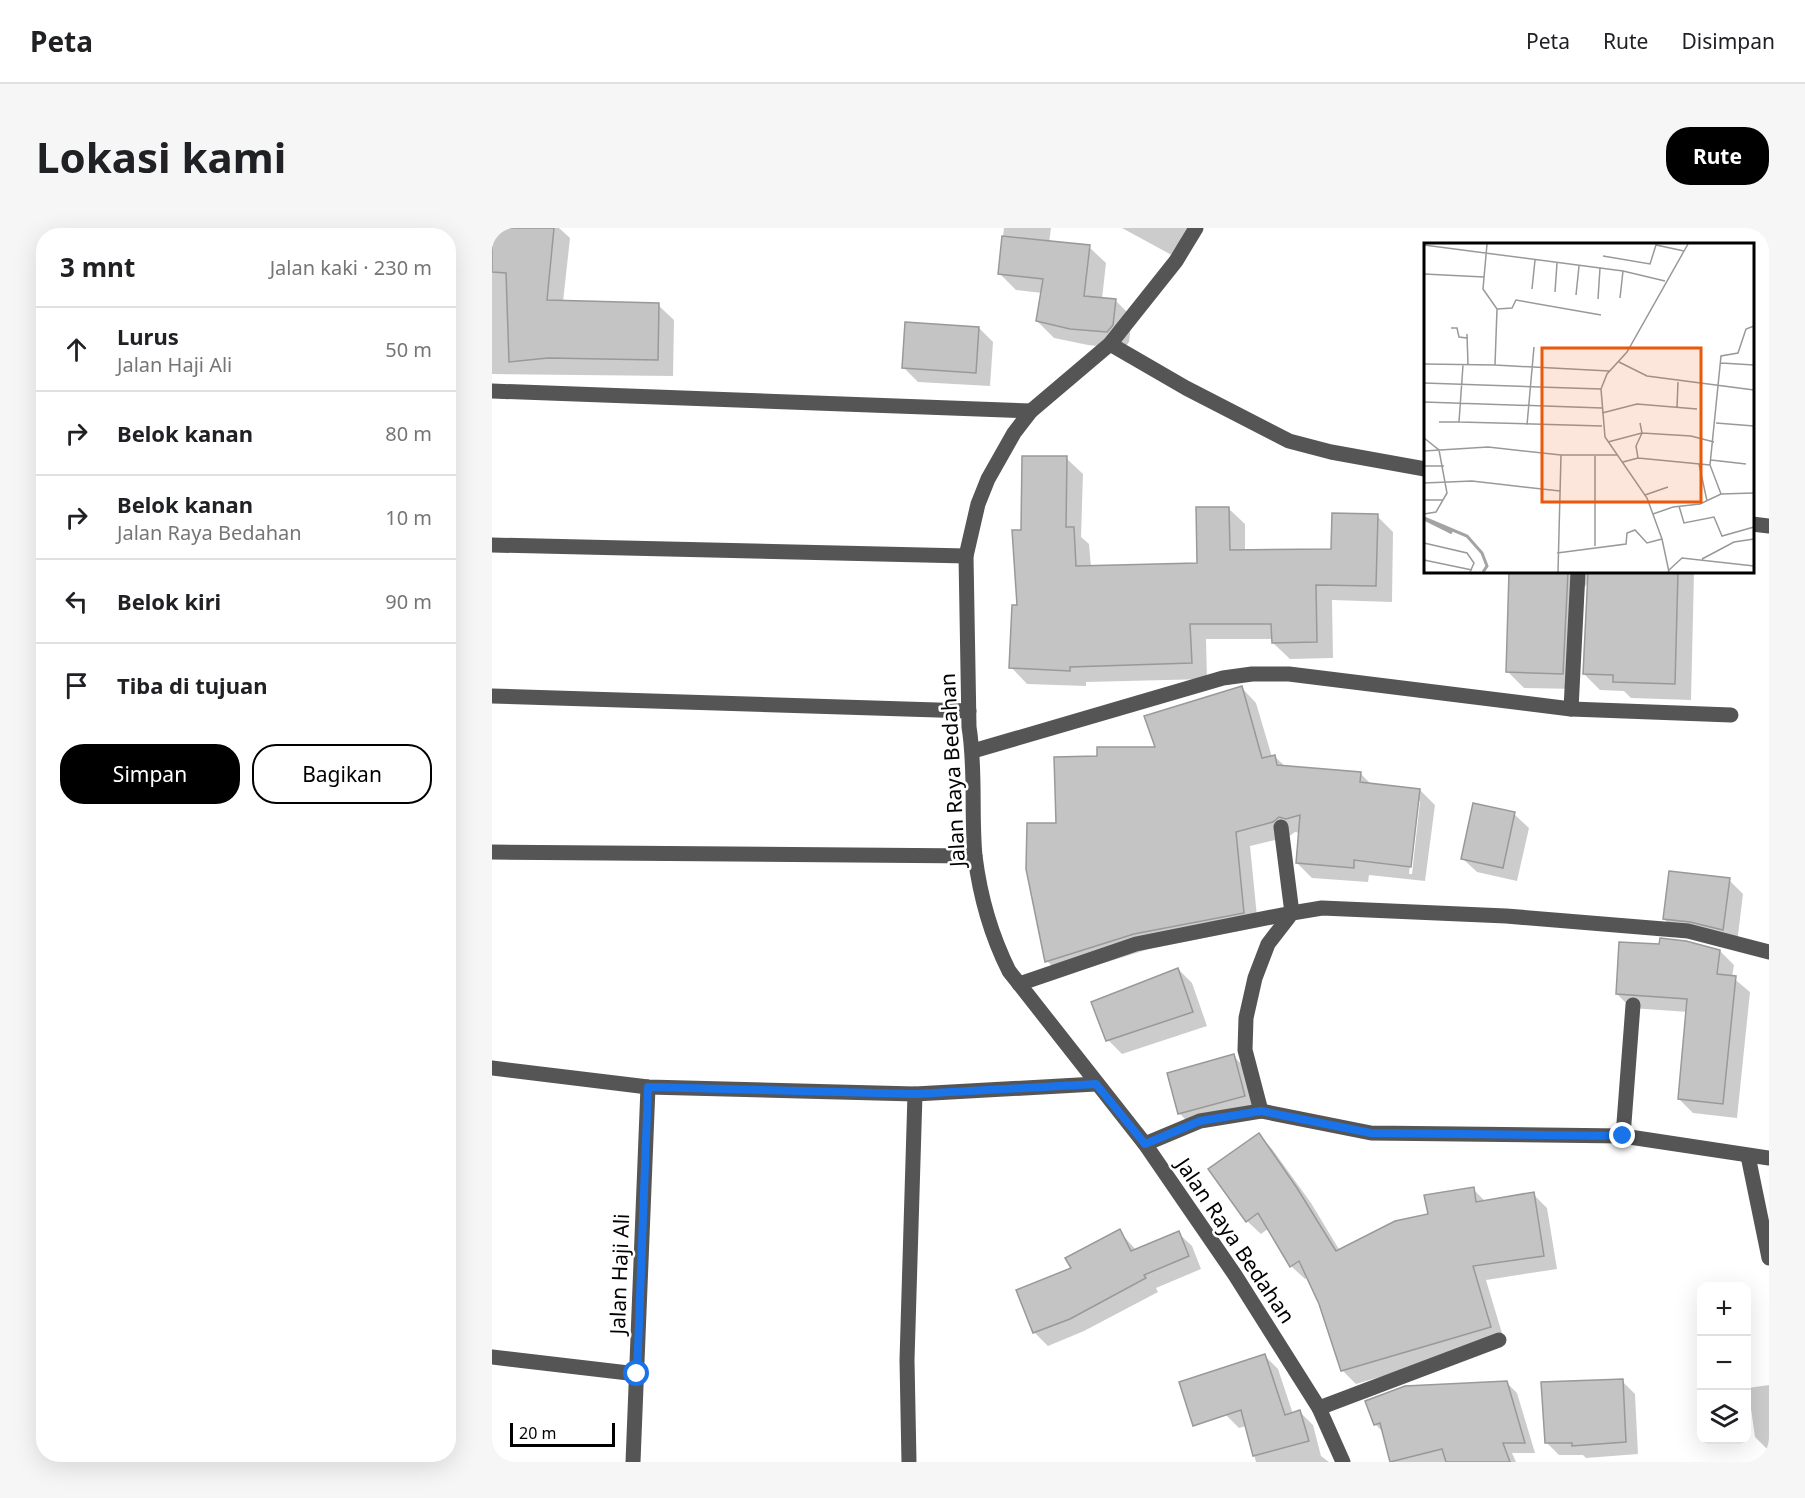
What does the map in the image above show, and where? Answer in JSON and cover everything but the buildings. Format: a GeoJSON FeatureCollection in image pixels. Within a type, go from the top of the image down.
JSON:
{"type":"FeatureCollection","features":[{"type":"Feature","properties":{"kind":"street","name":"Jalan Raya Bedahan"},"geometry":{"type":"LineString","coordinates":[[1196,228],[1176,261],[1110,344],[1031,411],[1014,433],[988,478],[978,504],[966,556],[975,856],[994,942],[1019,984],[1145,1144],[1235,1275],[1319,1408],[1342,1462]]}},
{"type":"Feature","properties":{"kind":"street"},"geometry":{"type":"LineString","coordinates":[[1110,344],[1186,388],[1289,441],[1331,452],[1424,469]]}},
{"type":"Feature","properties":{"kind":"street"},"geometry":{"type":"LineString","coordinates":[[492,391],[1031,411]]}},
{"type":"Feature","properties":{"kind":"street"},"geometry":{"type":"LineString","coordinates":[[1754,524],[1769,526]]}},
{"type":"Feature","properties":{"kind":"street"},"geometry":{"type":"LineString","coordinates":[[492,545],[966,556]]}},
{"type":"Feature","properties":{"kind":"street"},"geometry":{"type":"LineString","coordinates":[[1571,710],[1578,573]]}},
{"type":"Feature","properties":{"kind":"street"},"geometry":{"type":"LineString","coordinates":[[973,751],[1223,678],[1252,674],[1331,678],[1571,710],[1731,715]]}},
{"type":"Feature","properties":{"kind":"street"},"geometry":{"type":"LineString","coordinates":[[492,696],[969,711]]}},
{"type":"Feature","properties":{"kind":"street"},"geometry":{"type":"LineString","coordinates":[[1261,1111],[1245,1050],[1246,1018],[1255,978],[1268,944],[1292,913],[1281,827]]}},
{"type":"Feature","properties":{"kind":"street"},"geometry":{"type":"LineString","coordinates":[[492,852],[975,856]]}},
{"type":"Feature","properties":{"kind":"street"},"geometry":{"type":"LineString","coordinates":[[1019,984],[1136,944],[1322,908],[1529,918],[1688,931],[1769,952]]}},
{"type":"Feature","properties":{"kind":"street"},"geometry":{"type":"LineString","coordinates":[[1623,1136],[1633,1005]]}},
{"type":"Feature","properties":{"kind":"street"},"geometry":{"type":"LineString","coordinates":[[492,1068],[648,1087],[915,1094],[1096,1084]]}},
{"type":"Feature","properties":{"kind":"street","name":"Jalan Haji Ali"},"geometry":{"type":"LineString","coordinates":[[633,1462],[648,1087]]}},
{"type":"Feature","properties":{"kind":"street"},"geometry":{"type":"LineString","coordinates":[[909,1462],[907,1360],[915,1094]]}},
{"type":"Feature","properties":{"kind":"street"},"geometry":{"type":"LineString","coordinates":[[1145,1144],[1200,1121],[1261,1111],[1371,1133],[1623,1136],[1769,1158]]}},
{"type":"Feature","properties":{"kind":"street"},"geometry":{"type":"LineString","coordinates":[[1748,1156],[1769,1258]]}},
{"type":"Feature","properties":{"kind":"street"},"geometry":{"type":"LineString","coordinates":[[1319,1408],[1499,1340]]}},
{"type":"Feature","properties":{"kind":"street"},"geometry":{"type":"LineString","coordinates":[[492,1357],[637,1374]]}},
{"type":"Feature","properties":{"kind":"route"},"geometry":{"type":"LineString","coordinates":[[637,1374],[648,1087],[915,1094],[1096,1084],[1145,1144],[1200,1121],[1261,1111],[1371,1133],[1554,1133],[1623,1136]]}}]}
